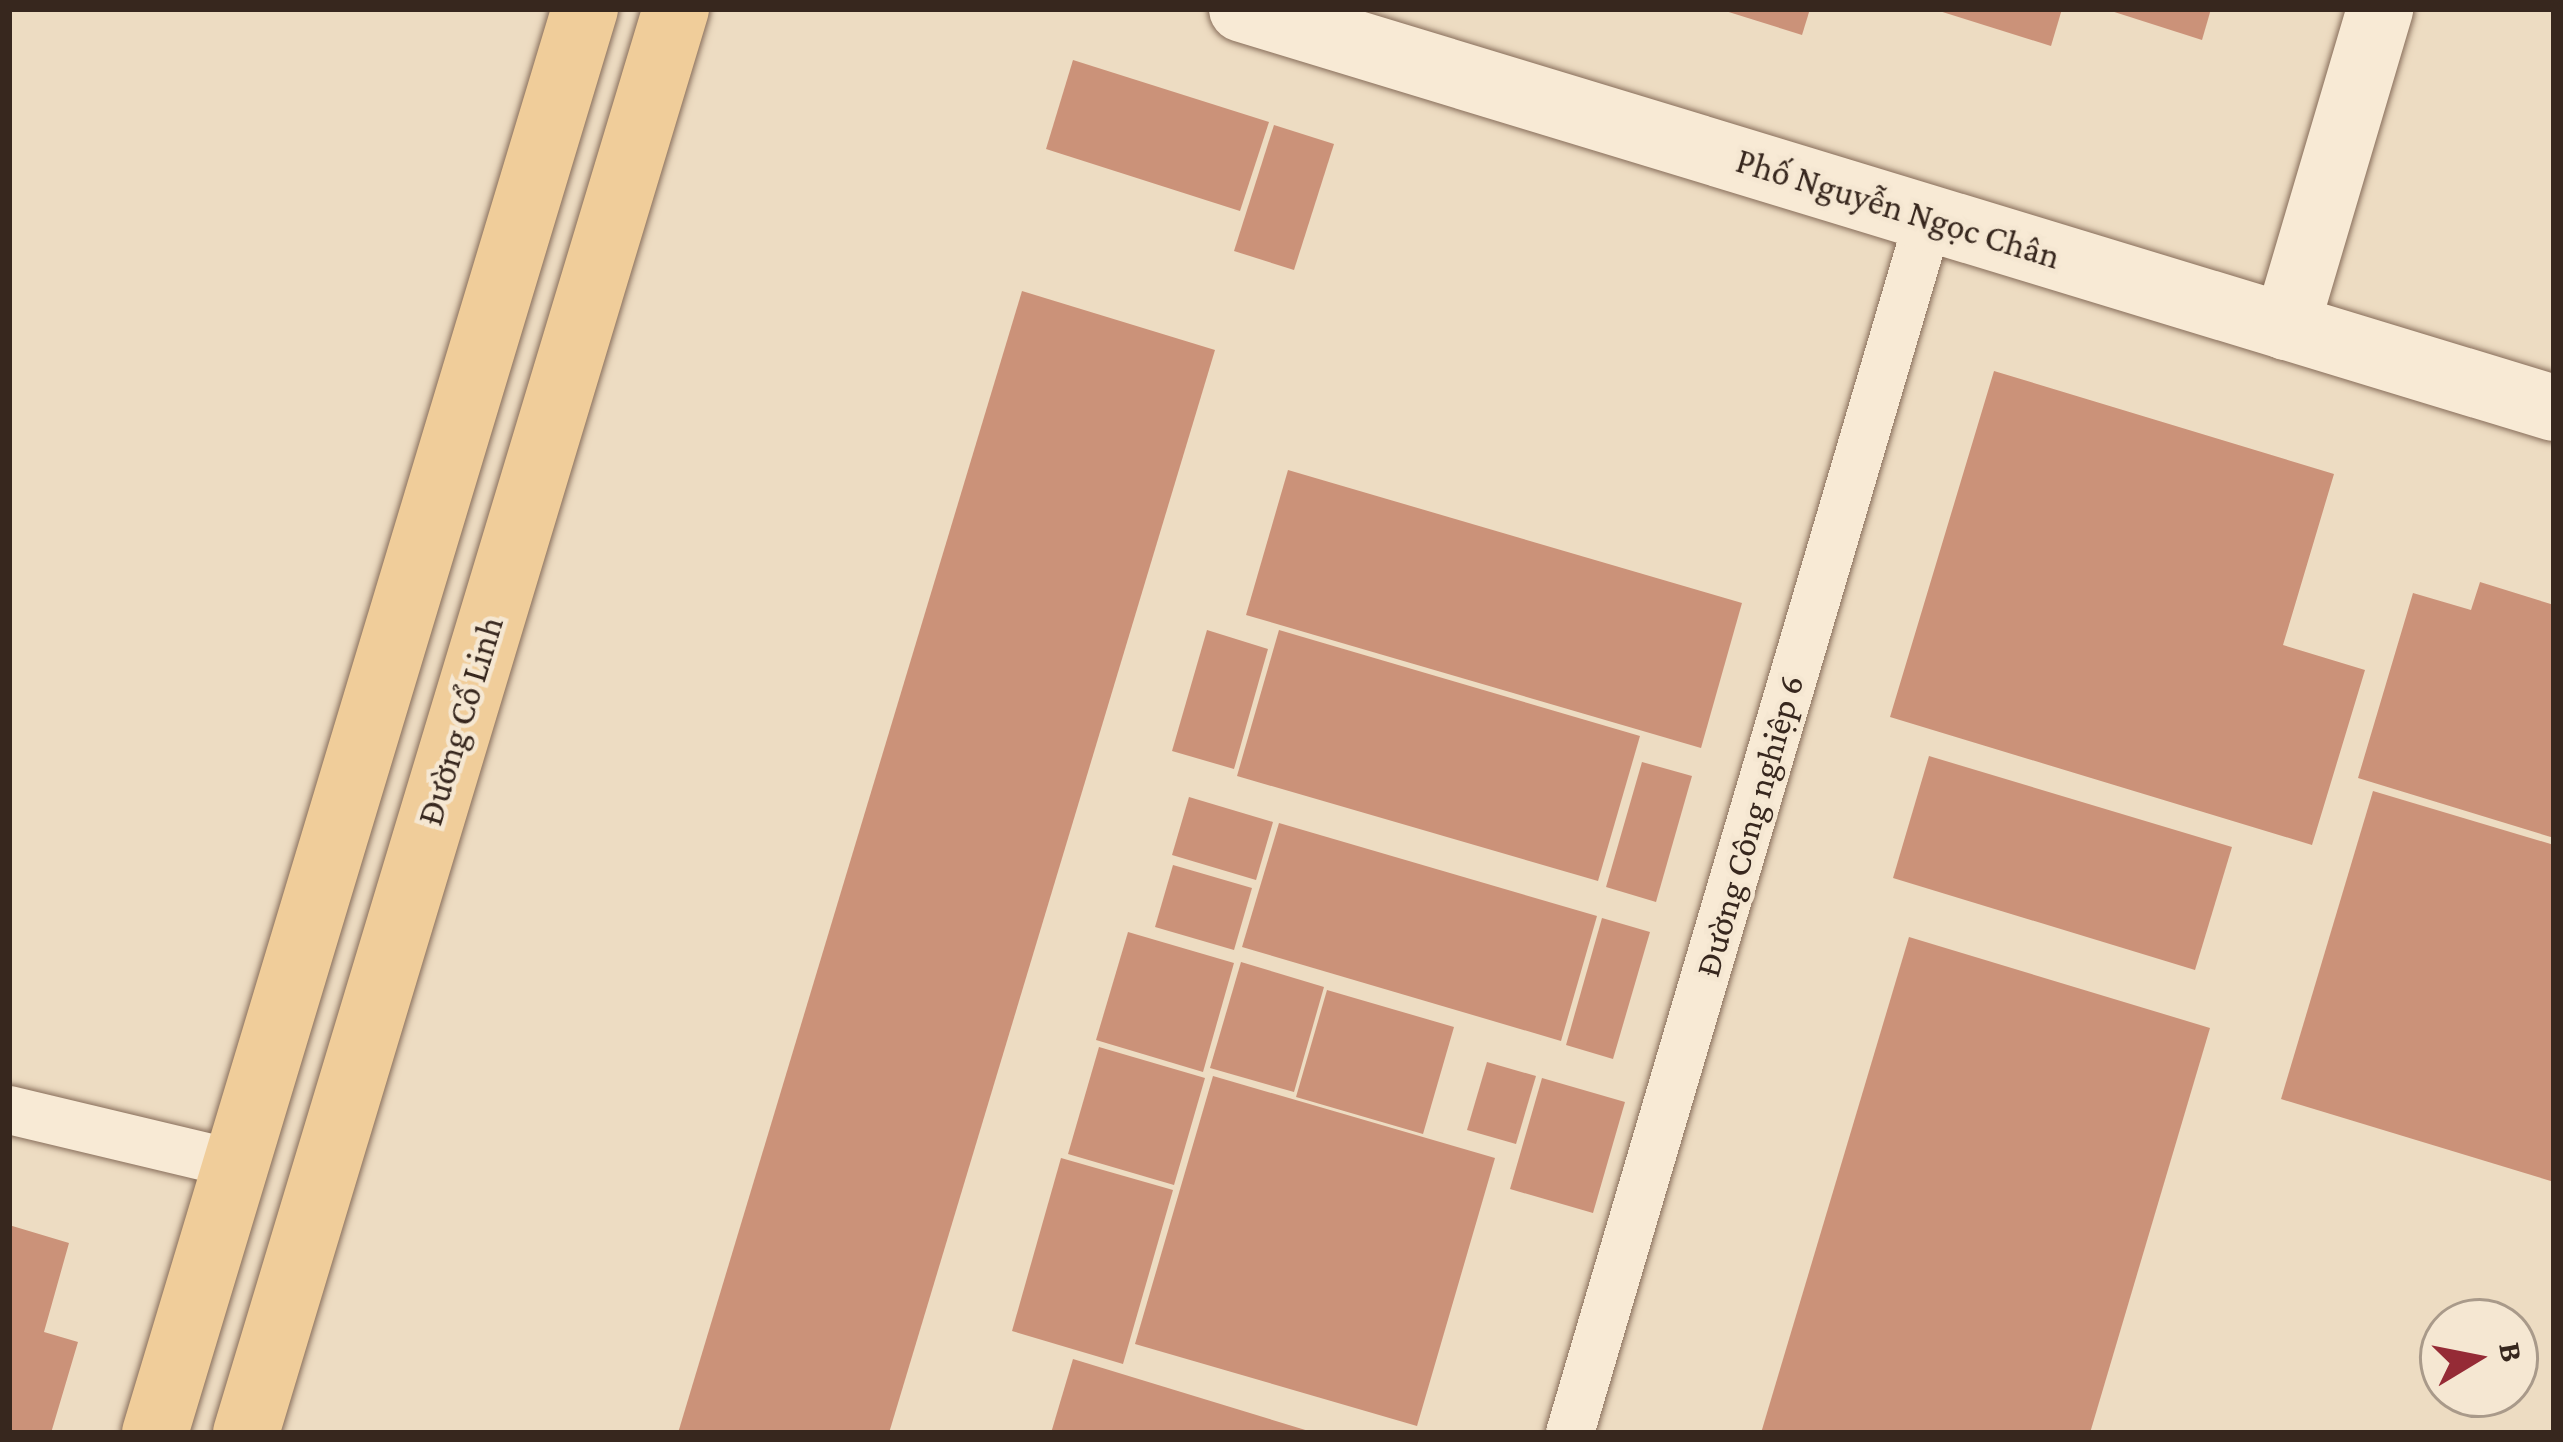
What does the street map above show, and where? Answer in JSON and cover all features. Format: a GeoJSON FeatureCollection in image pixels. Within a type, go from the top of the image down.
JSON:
{"type":"FeatureCollection","features":[{"type":"Feature","properties":{"kind":"main road"},"geometry":{"type":"LineString","coordinates":[[155,1433],[585,9]]}},
{"type":"Feature","properties":{"kind":"main road","name":"Đường Cổ Linh"},"geometry":{"type":"LineString","coordinates":[[246,1433],[676,9]]}},
{"type":"Feature","properties":{"kind":"street","name":"Phố Nguyễn Ngọc Chân"},"geometry":{"type":"LineString","coordinates":[[1242,9],[2554,408]]}},
{"type":"Feature","properties":{"kind":"street"},"geometry":{"type":"LineString","coordinates":[[2286,327],[2380,9]]}},
{"type":"Feature","properties":{"kind":"street","name":"Đường Công nghiệp 6"},"geometry":{"type":"LineString","coordinates":[[1570,1433],[1929,218]]}},
{"type":"Feature","properties":{"kind":"street"},"geometry":{"type":"LineString","coordinates":[[9,1111],[235,1164]]}},
{"type":"Feature","properties":{"kind":"building"},"geometry":{"type":"Polygon","coordinates":[[[1719,9],[1810,9],[1802,35],[1719,9]]]}},
{"type":"Feature","properties":{"kind":"building"},"geometry":{"type":"Polygon","coordinates":[[[1933,9],[2062,9],[2051,46],[1933,9]]]}},
{"type":"Feature","properties":{"kind":"building"},"geometry":{"type":"Polygon","coordinates":[[[2105,9],[2211,9],[2202,40],[2105,9]]]}},
{"type":"Feature","properties":{"kind":"building"},"geometry":{"type":"Polygon","coordinates":[[[1073,60],[1269,122],[1240,211],[1046,149],[1073,60]]]}},
{"type":"Feature","properties":{"kind":"building"},"geometry":{"type":"Polygon","coordinates":[[[1274,125],[1334,144],[1294,270],[1234,251],[1274,125]]]}},
{"type":"Feature","properties":{"kind":"building"},"geometry":{"type":"Polygon","coordinates":[[[1022,291],[1215,350],[889,1433],[678,1433],[1022,291]]]}},
{"type":"Feature","properties":{"kind":"building"},"geometry":{"type":"Polygon","coordinates":[[[1994,371],[2334,474],[2283,645],[2365,670],[2312,845],[1890,717],[1994,371]]]}},
{"type":"Feature","properties":{"kind":"building"},"geometry":{"type":"Polygon","coordinates":[[[1288,470],[1742,603],[1701,748],[1246,615],[1288,470]]]}},
{"type":"Feature","properties":{"kind":"building"},"geometry":{"type":"Polygon","coordinates":[[[2480,582],[2554,605],[2554,838],[2358,778],[2413,593],[2471,610],[2480,582]]]}},
{"type":"Feature","properties":{"kind":"building"},"geometry":{"type":"Polygon","coordinates":[[[1207,630],[1268,649],[1234,769],[1172,751],[1207,630]]]}},
{"type":"Feature","properties":{"kind":"building"},"geometry":{"type":"Polygon","coordinates":[[[1279,630],[1640,736],[1598,881],[1237,776],[1279,630]]]}},
{"type":"Feature","properties":{"kind":"building"},"geometry":{"type":"Polygon","coordinates":[[[1929,756],[2232,847],[2195,970],[1893,878],[1929,756]]]}},
{"type":"Feature","properties":{"kind":"building"},"geometry":{"type":"Polygon","coordinates":[[[1642,762],[1692,776],[1656,902],[1606,887],[1642,762]]]}},
{"type":"Feature","properties":{"kind":"building"},"geometry":{"type":"Polygon","coordinates":[[[2373,791],[2554,845],[2554,1182],[2281,1099],[2373,791]]]}},
{"type":"Feature","properties":{"kind":"building"},"geometry":{"type":"Polygon","coordinates":[[[1189,797],[1273,822],[1256,880],[1172,855],[1189,797]]]}},
{"type":"Feature","properties":{"kind":"building"},"geometry":{"type":"Polygon","coordinates":[[[1279,823],[1597,916],[1561,1041],[1242,947],[1279,823]]]}},
{"type":"Feature","properties":{"kind":"building"},"geometry":{"type":"Polygon","coordinates":[[[1173,865],[1252,888],[1234,950],[1155,927],[1173,865]]]}},
{"type":"Feature","properties":{"kind":"building"},"geometry":{"type":"Polygon","coordinates":[[[1602,918],[1650,932],[1613,1059],[1566,1045],[1602,918]]]}},
{"type":"Feature","properties":{"kind":"building"},"geometry":{"type":"Polygon","coordinates":[[[1128,932],[1234,963],[1203,1072],[1096,1040],[1128,932]]]}},
{"type":"Feature","properties":{"kind":"building"},"geometry":{"type":"Polygon","coordinates":[[[1909,937],[2210,1028],[2090,1433],[1761,1433],[1909,937]]]}},
{"type":"Feature","properties":{"kind":"building"},"geometry":{"type":"Polygon","coordinates":[[[1241,962],[1324,987],[1294,1092],[1210,1068],[1241,962]]]}},
{"type":"Feature","properties":{"kind":"building"},"geometry":{"type":"Polygon","coordinates":[[[1327,990],[1454,1027],[1423,1134],[1296,1097],[1327,990]]]}},
{"type":"Feature","properties":{"kind":"building"},"geometry":{"type":"Polygon","coordinates":[[[1099,1047],[1205,1078],[1174,1185],[1068,1154],[1099,1047]]]}},
{"type":"Feature","properties":{"kind":"building"},"geometry":{"type":"Polygon","coordinates":[[[1487,1062],[1536,1076],[1516,1144],[1467,1130],[1487,1062]]]}},
{"type":"Feature","properties":{"kind":"building"},"geometry":{"type":"Polygon","coordinates":[[[1213,1076],[1495,1158],[1417,1426],[1135,1344],[1213,1076]]]}},
{"type":"Feature","properties":{"kind":"building"},"geometry":{"type":"Polygon","coordinates":[[[1542,1078],[1625,1102],[1593,1213],[1510,1189],[1542,1078]]]}},
{"type":"Feature","properties":{"kind":"building"},"geometry":{"type":"Polygon","coordinates":[[[1061,1158],[1173,1190],[1123,1364],[1012,1331],[1061,1158]]]}},
{"type":"Feature","properties":{"kind":"building"},"geometry":{"type":"Polygon","coordinates":[[[9,1225],[69,1243],[44,1332],[78,1342],[51,1433],[9,1433],[9,1225]]]}},
{"type":"Feature","properties":{"kind":"building"},"geometry":{"type":"Polygon","coordinates":[[[1073,1359],[1312,1432],[1312,1433],[1051,1433],[1073,1359]]]}}]}
